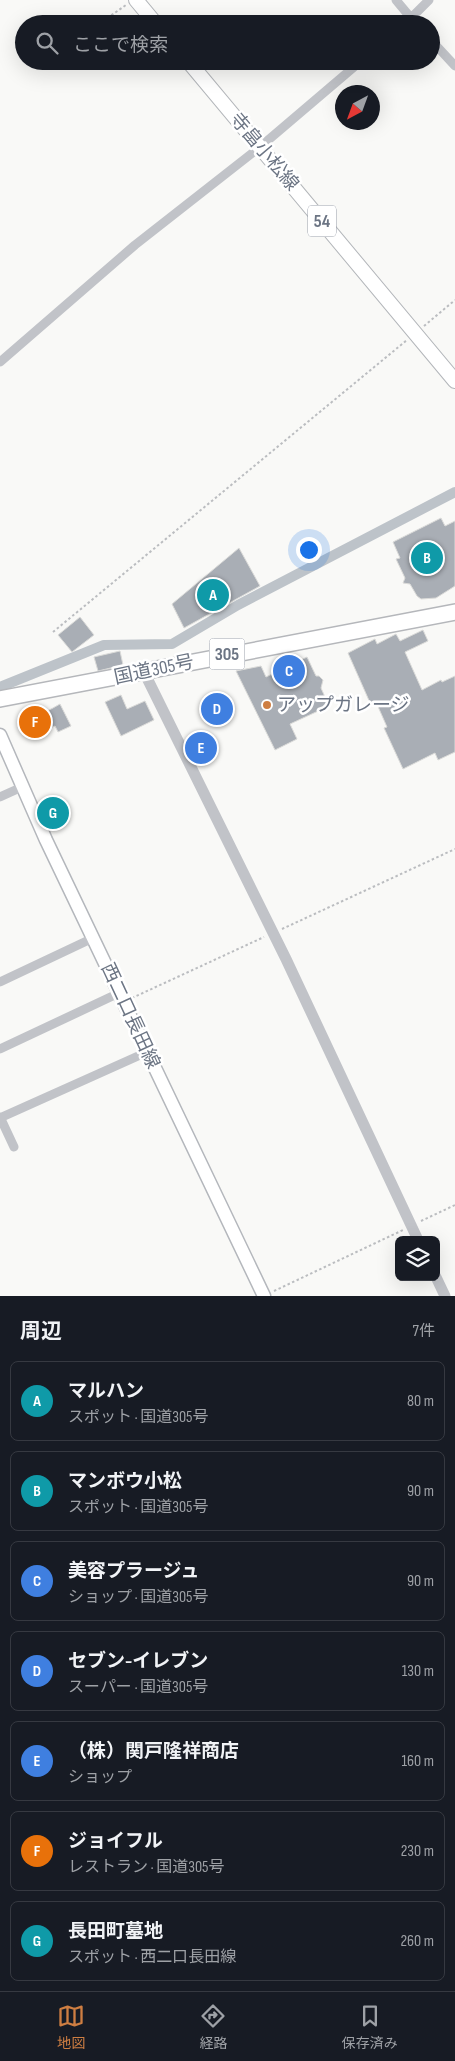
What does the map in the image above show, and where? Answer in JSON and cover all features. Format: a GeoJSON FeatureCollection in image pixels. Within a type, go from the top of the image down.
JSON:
{"type":"FeatureCollection","features":[{"type":"Feature","properties":{"kind":"highway","name":"国道305号"},"geometry":{"type":"LineString","coordinates":[[0,699],[455,612]]}},
{"type":"Feature","properties":{"kind":"main road"},"geometry":{"type":"LineString","coordinates":[[131,2],[146,15]]}},
{"type":"Feature","properties":{"kind":"main road","name":"寺畠小松線"},"geometry":{"type":"LineString","coordinates":[[196,70],[260,147],[410,338],[455,381]]}},
{"type":"Feature","properties":{"kind":"main road","name":"西二口長田線"},"geometry":{"type":"LineString","coordinates":[[0,735],[22,787],[121,998],[269,1294]]}},
{"type":"Feature","properties":{"kind":"street"},"geometry":{"type":"LineString","coordinates":[[396,0],[406,15]]}},
{"type":"Feature","properties":{"kind":"street"},"geometry":{"type":"LineString","coordinates":[[417,15],[429,0]]}},
{"type":"Feature","properties":{"kind":"street"},"geometry":{"type":"LineString","coordinates":[[440,50],[455,66]]}},
{"type":"Feature","properties":{"kind":"street"},"geometry":{"type":"LineString","coordinates":[[0,362],[135,245],[260,147],[350,70]]}},
{"type":"Feature","properties":{"kind":"street"},"geometry":{"type":"LineString","coordinates":[[144,672],[273,933],[416,1236]]}},
{"type":"Feature","properties":{"kind":"street"},"geometry":{"type":"LineString","coordinates":[[0,797],[22,787]]}},
{"type":"Feature","properties":{"kind":"street"},"geometry":{"type":"LineString","coordinates":[[0,982],[93,938]]}},
{"type":"Feature","properties":{"kind":"street"},"geometry":{"type":"LineString","coordinates":[[0,1049],[121,998]]}},
{"type":"Feature","properties":{"kind":"street"},"geometry":{"type":"LineString","coordinates":[[14,1147],[0,1118],[147,1052]]}},
{"type":"Feature","properties":{"kind":"street"},"geometry":{"type":"LineString","coordinates":[[438,1281],[445,1296]]}},
{"type":"Feature","properties":{"kind":"path"},"geometry":{"type":"LineString","coordinates":[[112,15],[131,2]]}},
{"type":"Feature","properties":{"kind":"path"},"geometry":{"type":"LineString","coordinates":[[53,632],[455,300]]}},
{"type":"Feature","properties":{"kind":"path"},"geometry":{"type":"LineString","coordinates":[[121,998],[273,933],[455,849]]}},
{"type":"Feature","properties":{"kind":"path"},"geometry":{"type":"LineString","coordinates":[[269,1294],[455,1205]]}},
{"type":"Feature","properties":{"kind":"building"},"geometry":{"type":"Polygon","coordinates":[[[441,518],[445,526],[455,521],[455,586],[436,598],[421,599],[410,584],[403,583],[405,578],[396,559],[400,558],[393,542],[441,518]]]}},
{"type":"Feature","properties":{"kind":"building"},"geometry":{"type":"Polygon","coordinates":[[[239,548],[260,586],[184,628],[172,604],[239,548]]]}},
{"type":"Feature","properties":{"kind":"building"},"geometry":{"type":"Polygon","coordinates":[[[80,617],[94,635],[72,652],[58,635],[80,617]]]}},
{"type":"Feature","properties":{"kind":"building"},"geometry":{"type":"Polygon","coordinates":[[[423,630],[428,641],[405,652],[422,690],[441,680],[442,682],[455,676],[455,752],[438,760],[435,753],[403,769],[384,728],[387,727],[376,702],[371,705],[348,653],[375,639],[377,644],[396,634],[400,641],[423,630]]]}},
{"type":"Feature","properties":{"kind":"building"},"geometry":{"type":"Polygon","coordinates":[[[120,651],[123,665],[98,671],[94,657],[120,651]]]}},
{"type":"Feature","properties":{"kind":"building"},"geometry":{"type":"Polygon","coordinates":[[[307,657],[316,676],[323,680],[321,688],[329,706],[290,724],[297,739],[275,750],[236,671],[261,666],[266,677],[307,657]]]}},
{"type":"Feature","properties":{"kind":"building"},"geometry":{"type":"Polygon","coordinates":[[[121,695],[127,709],[145,701],[154,720],[121,736],[105,702],[121,695]]]}},
{"type":"Feature","properties":{"kind":"building"},"geometry":{"type":"Polygon","coordinates":[[[229,700],[231,713],[214,716],[215,719],[208,720],[205,718],[202,706],[229,700]]]}},
{"type":"Feature","properties":{"kind":"building"},"geometry":{"type":"Polygon","coordinates":[[[60,704],[71,726],[58,732],[55,726],[29,737],[20,715],[41,706],[44,713],[60,704]]]}},
{"type":"Feature","properties":{"kind":"waterway"},"geometry":{"type":"LineString","coordinates":[[0,687],[104,645],[172,644],[238,605],[455,492]]}},
{"type":"Feature","properties":{"kind":"place","name":"マンボウ小松"},"geometry":{"type":"Point","coordinates":[427,558]}},
{"type":"Feature","properties":{"kind":"place","name":"マルハン"},"geometry":{"type":"Point","coordinates":[213,595]}},
{"type":"Feature","properties":{"kind":"place","name":"美容プラージュ"},"geometry":{"type":"Point","coordinates":[289,671]}},
{"type":"Feature","properties":{"kind":"place","name":"アップガレージ"},"geometry":{"type":"Point","coordinates":[267,705]}},
{"type":"Feature","properties":{"kind":"place","name":"セブン-イレブン"},"geometry":{"type":"Point","coordinates":[217,709]}},
{"type":"Feature","properties":{"kind":"place","name":"ジョイフル"},"geometry":{"type":"Point","coordinates":[35,722]}},
{"type":"Feature","properties":{"kind":"place","name":"（株）関戸隆祥商店"},"geometry":{"type":"Point","coordinates":[201,748]}},
{"type":"Feature","properties":{"kind":"place","name":"長田町墓地"},"geometry":{"type":"Point","coordinates":[53,813]}}]}
